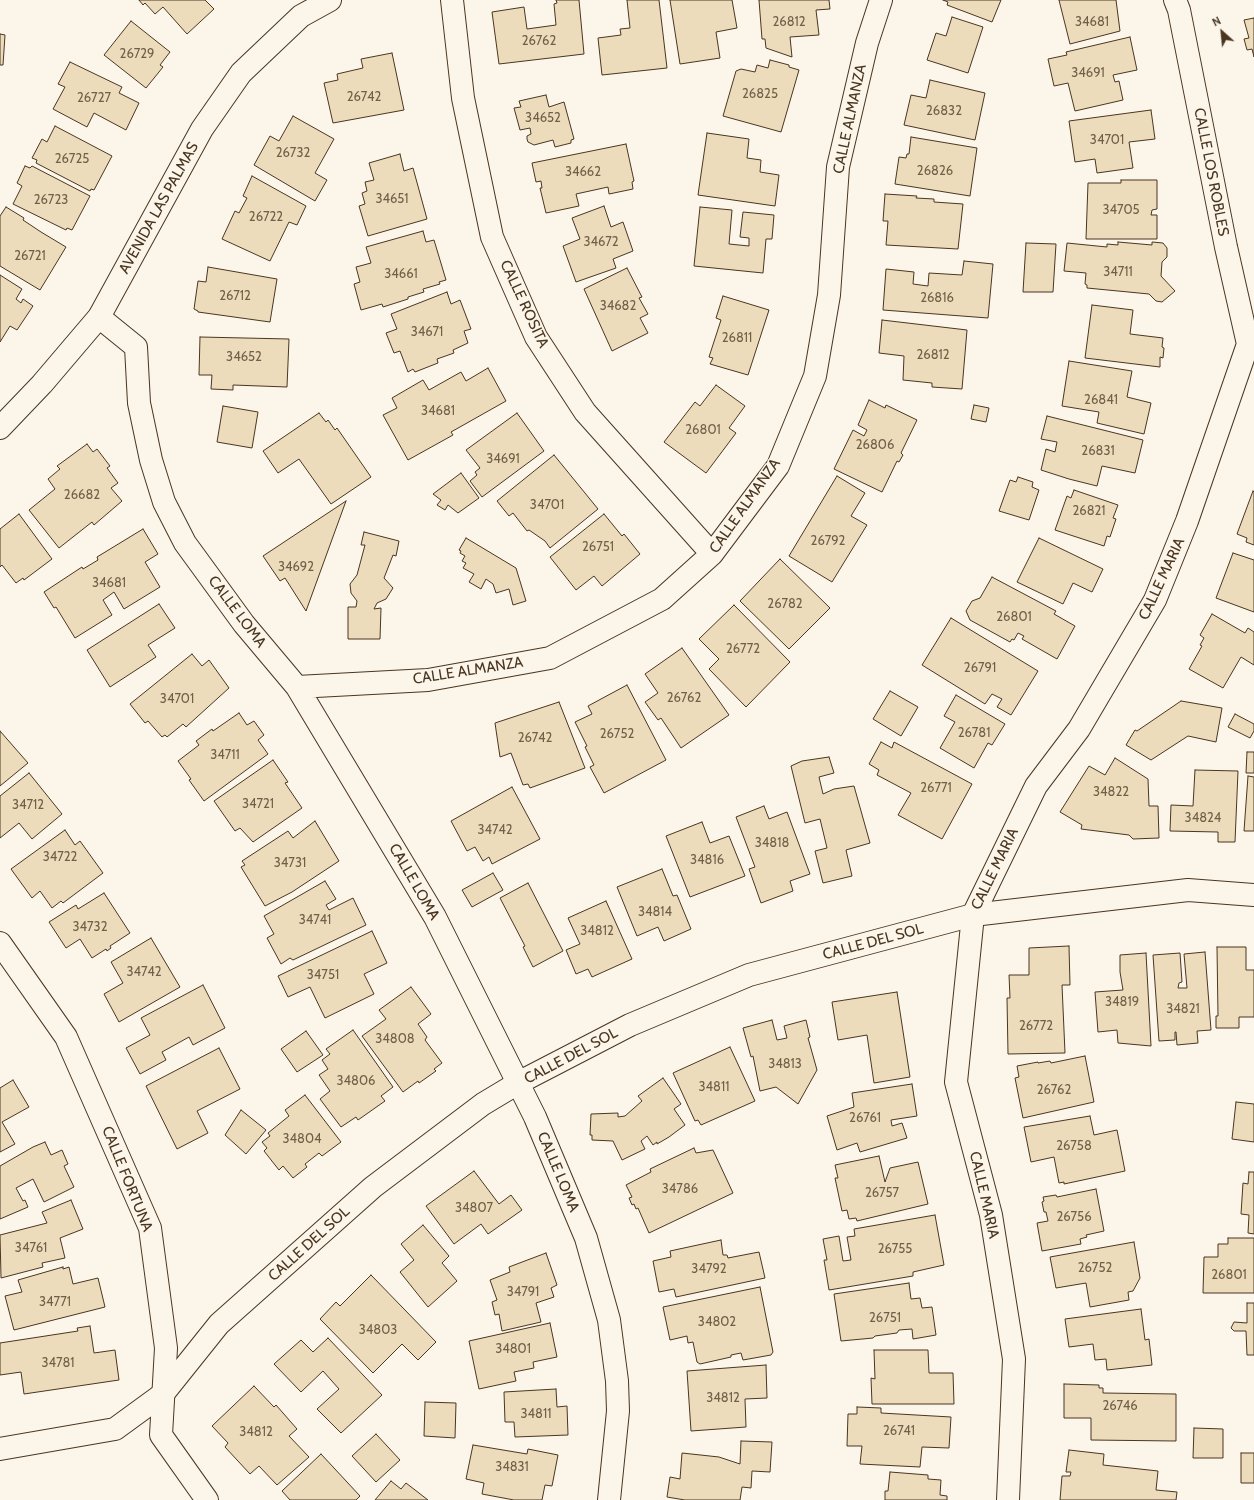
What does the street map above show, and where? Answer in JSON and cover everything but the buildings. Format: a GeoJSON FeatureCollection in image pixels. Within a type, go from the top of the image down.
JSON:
{"type":"FeatureCollection","features":[{"type":"Feature","properties":{"kind":"street","name":"AVENIDA LAS PALMAS"},"geometry":{"type":"LineString","coordinates":[[0,428],[42,384],[99,317],[202,129],[241,73],[301,16],[330,0]]}},
{"type":"Feature","properties":{"kind":"street","name":"CALLE ROSITA"},"geometry":{"type":"LineString","coordinates":[[452,0],[463,98],[492,237],[536,337],[584,412],[712,554]]}},
{"type":"Feature","properties":{"kind":"street","name":"CALLE ALMANZA"},"geometry":{"type":"LineString","coordinates":[[297,687],[428,680],[550,658],[662,599],[712,554],[778,466],[814,376],[829,295],[838,167],[867,43],[882,0]]}},
{"type":"Feature","properties":{"kind":"street","name":"CALLE LOS ROBLES"},"geometry":{"type":"LineString","coordinates":[[1175,0],[1179,10],[1226,247],[1251,341]]}},
{"type":"Feature","properties":{"kind":"street","name":"CALLE LOMA"},"geometry":{"type":"LineString","coordinates":[[99,317],[136,347],[139,403],[151,460],[164,502],[185,543],[244,624],[297,687],[435,917],[535,1117],[586,1238],[609,1320],[617,1381],[618,1411],[608,1500]]}},
{"type":"Feature","properties":{"kind":"street","name":"CALLE MARIA"},"geometry":{"type":"LineString","coordinates":[[1008,1500],[1014,1359],[991,1214],[956,1082],[973,916],[1036,786],[1079,730],[1155,600],[1187,521],[1251,341]]}},
{"type":"Feature","properties":{"kind":"street","name":"CALLE DEL SOL"},"geometry":{"type":"LineString","coordinates":[[0,1449],[115,1429],[163,1394],[218,1324],[373,1187],[483,1104],[518,1083],[630,1025],[749,975],[973,916],[1188,890],[1254,895]]}},
{"type":"Feature","properties":{"kind":"street","name":"CALLE FORTUNA"},"geometry":{"type":"LineString","coordinates":[[0,943],[66,1037],[150,1228],[166,1348],[161,1435],[207,1500]]}}]}
